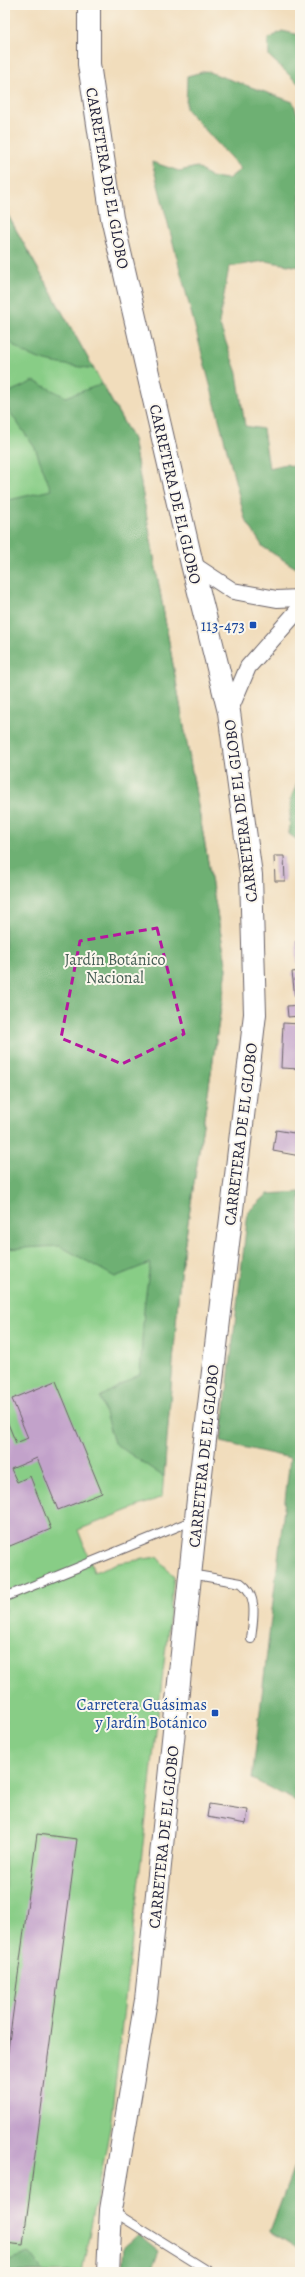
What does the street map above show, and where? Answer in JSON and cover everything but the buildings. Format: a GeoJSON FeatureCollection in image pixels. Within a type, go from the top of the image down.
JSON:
{"type":"FeatureCollection","features":[{"type":"Feature","properties":{"kind":"main road","name":"CARRETERA DE EL GLOBO"},"geometry":{"type":"LineString","coordinates":[[89,5],[89,64],[112,218],[192,564],[229,712],[251,875],[255,1014],[196,1519],[146,2000],[111,2210],[108,2272]]}},
{"type":"Feature","properties":{"kind":"street"},"geometry":{"type":"LineString","coordinates":[[192,564],[233,590],[277,599],[300,598]]}},
{"type":"Feature","properties":{"kind":"street"},"geometry":{"type":"LineString","coordinates":[[229,712],[248,667],[300,608]]}},
{"type":"Feature","properties":{"kind":"lane"},"geometry":{"type":"LineString","coordinates":[[5,1597],[196,1519]]}},
{"type":"Feature","properties":{"kind":"lane"},"geometry":{"type":"LineString","coordinates":[[190,1574],[241,1583],[247,1587],[254,1606],[251,1639]]}},
{"type":"Feature","properties":{"kind":"lane"},"geometry":{"type":"LineString","coordinates":[[111,2210],[210,2272]]}},
{"type":"Feature","properties":{"kind":"highlighted area"},"geometry":{"type":"Polygon","coordinates":[[[157,928],[184,1034],[122,1064],[61,1038],[80,941],[157,928]]]}},
{"type":"Feature","properties":{"kind":"green space"},"geometry":{"type":"Polygon","coordinates":[[[282,31],[300,35],[300,85],[269,56],[268,39],[282,31]]]}},
{"type":"Feature","properties":{"kind":"green space"},"geometry":{"type":"Polygon","coordinates":[[[206,71],[293,102],[300,122],[300,267],[265,261],[229,267],[219,323],[237,373],[245,426],[263,429],[269,468],[286,464],[300,469],[300,568],[296,568],[263,547],[245,519],[152,162],[179,171],[197,167],[211,177],[228,179],[241,169],[186,109],[187,76],[206,71]]]}},
{"type":"Feature","properties":{"kind":"green space","name":"Jardín Botánico Nacional"},"geometry":{"type":"Polygon","coordinates":[[[5,210],[133,439],[227,969],[180,1274],[162,1497],[78,1530],[94,1572],[118,1563],[157,1557],[174,1577],[110,2128],[82,2272],[5,2272],[5,210]]]}},
{"type":"Feature","properties":{"kind":"green space"},"geometry":{"type":"Polygon","coordinates":[[[5,210],[94,369],[45,361],[34,357],[13,345],[5,336],[5,210]]]}},
{"type":"Feature","properties":{"kind":"green space","name":"Jardín Botánico Nacional"},"geometry":{"type":"Polygon","coordinates":[[[34,381],[66,397],[102,384],[133,439],[227,969],[180,1274],[164,1477],[114,1443],[100,1397],[140,1374],[144,1308],[150,1263],[115,1277],[60,1246],[5,1249],[5,501],[51,490],[35,448],[5,405],[5,394],[34,381]]]}},
{"type":"Feature","properties":{"kind":"green space"},"geometry":{"type":"Polygon","coordinates":[[[300,775],[300,842],[289,834],[291,798],[300,775]]]}},
{"type":"Feature","properties":{"kind":"green space"},"geometry":{"type":"Polygon","coordinates":[[[300,1192],[300,1803],[252,1779],[290,1458],[221,1442],[248,1212],[268,1194],[300,1192]]]}},
{"type":"Feature","properties":{"kind":"green space"},"geometry":{"type":"Polygon","coordinates":[[[300,2151],[300,2250],[270,2231],[300,2151]]]}},
{"type":"Feature","properties":{"kind":"green space"},"geometry":{"type":"Polygon","coordinates":[[[138,2234],[159,2251],[151,2272],[122,2272],[124,2246],[138,2234]]]}},
{"type":"Feature","properties":{"kind":"green space"},"geometry":{"type":"Polygon","coordinates":[[[29,2253],[43,2272],[5,2272],[5,2262],[29,2253]]]}},
{"type":"Feature","properties":{"kind":"place","name":"113-473"},"geometry":{"type":"Point","coordinates":[253,625]}},
{"type":"Feature","properties":{"kind":"place","name":"Carretera Guásimas y Jardín Botánico"},"geometry":{"type":"Point","coordinates":[215,1713]}}]}
